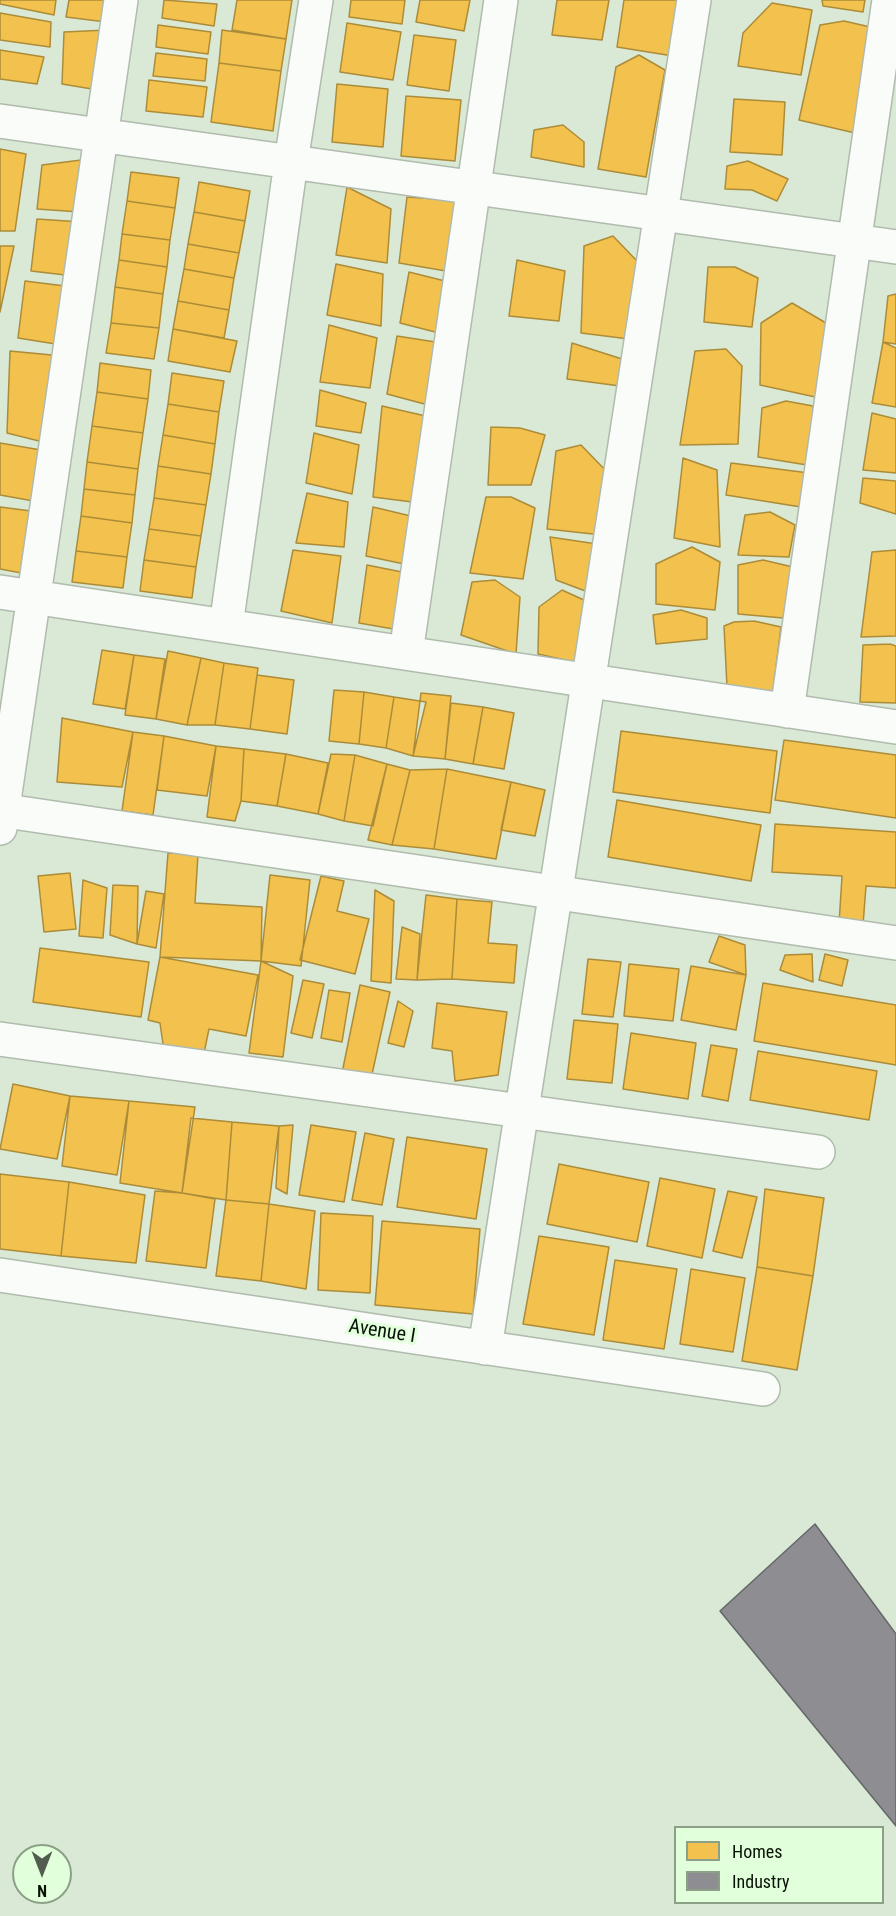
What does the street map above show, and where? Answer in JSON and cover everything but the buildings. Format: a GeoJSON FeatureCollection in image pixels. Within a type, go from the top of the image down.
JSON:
{"type":"FeatureCollection","features":[{"type":"Feature","properties":{"kind":"street"},"geometry":{"type":"LineString","coordinates":[[121,0],[1,816],[896,943]]}},
{"type":"Feature","properties":{"kind":"street"},"geometry":{"type":"LineString","coordinates":[[226,626],[316,0]]}},
{"type":"Feature","properties":{"kind":"street"},"geometry":{"type":"LineString","coordinates":[[406,653],[501,0]]}},
{"type":"Feature","properties":{"kind":"street"},"geometry":{"type":"LineString","coordinates":[[485,1348],[694,0]]}},
{"type":"Feature","properties":{"kind":"street"},"geometry":{"type":"LineString","coordinates":[[787,711],[889,0]]}},
{"type":"Feature","properties":{"kind":"street"},"geometry":{"type":"LineString","coordinates":[[0,121],[896,246]]}},
{"type":"Feature","properties":{"kind":"street"},"geometry":{"type":"LineString","coordinates":[[0,592],[896,727]]}},
{"type":"Feature","properties":{"kind":"street"},"geometry":{"type":"LineString","coordinates":[[0,1039],[818,1152]]}},
{"type":"Feature","properties":{"kind":"street","name":"Avenue I"},"geometry":{"type":"LineString","coordinates":[[0,1275],[763,1389]]}}]}
